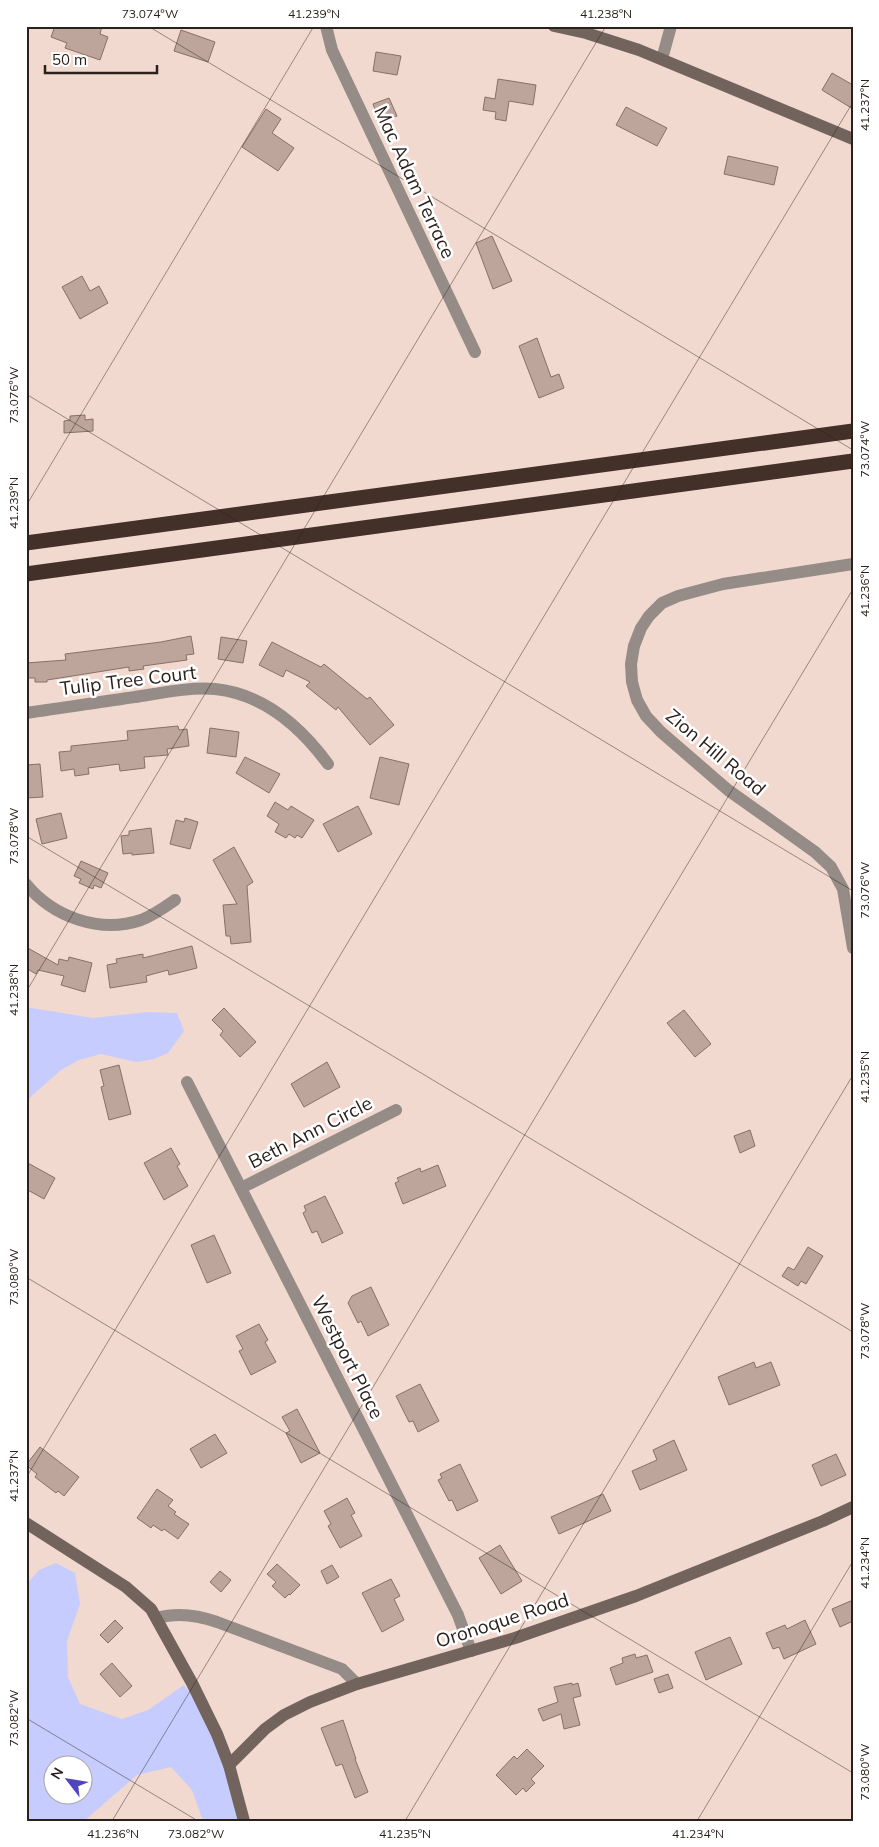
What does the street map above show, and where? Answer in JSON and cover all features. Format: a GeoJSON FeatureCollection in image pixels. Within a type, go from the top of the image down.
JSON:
{"type":"FeatureCollection","features":[{"type":"Feature","properties":{"kind":"highway"},"geometry":{"type":"LineString","coordinates":[[26,543],[853,431]]}},
{"type":"Feature","properties":{"kind":"highway"},"geometry":{"type":"LineString","coordinates":[[26,574],[853,461]]}},
{"type":"Feature","properties":{"kind":"main road"},"geometry":{"type":"LineString","coordinates":[[554,26],[616,42],[662,59],[853,139]]}},
{"type":"Feature","properties":{"kind":"main road","name":"Oronoque Road"},"geometry":{"type":"LineString","coordinates":[[229,1765],[265,1729],[284,1715],[310,1702],[357,1684],[515,1638],[636,1596],[823,1521],[853,1507]]}},
{"type":"Feature","properties":{"kind":"main road"},"geometry":{"type":"LineString","coordinates":[[26,1522],[126,1587],[145,1602],[157,1618],[217,1734],[229,1765],[244,1821]]}},
{"type":"Feature","properties":{"kind":"street","name":"Mac Adam Terrace"},"geometry":{"type":"LineString","coordinates":[[326,26],[332,50],[475,352]]}},
{"type":"Feature","properties":{"kind":"street"},"geometry":{"type":"LineString","coordinates":[[662,59],[671,26]]}},
{"type":"Feature","properties":{"kind":"street","name":"Zion Hill Road"},"geometry":{"type":"LineString","coordinates":[[853,564],[723,584],[678,596],[662,603],[649,616],[641,628],[634,646],[631,664],[632,682],[637,700],[646,716],[661,732],[728,790],[815,852],[831,867],[843,889],[853,948]]}},
{"type":"Feature","properties":{"kind":"street","name":"Tulip Tree Court"},"geometry":{"type":"LineString","coordinates":[[26,713],[190,689],[214,689],[233,692],[270,707],[288,720],[311,743],[328,764]]}},
{"type":"Feature","properties":{"kind":"street"},"geometry":{"type":"LineString","coordinates":[[26,884],[47,905],[64,914],[84,921],[104,924],[124,924],[142,919],[175,900]]}},
{"type":"Feature","properties":{"kind":"street","name":"Westport Place"},"geometry":{"type":"LineString","coordinates":[[187,1082],[458,1615],[471,1651]]}},
{"type":"Feature","properties":{"kind":"street","name":"Beth Ann Circle"},"geometry":{"type":"LineString","coordinates":[[241,1188],[396,1110]]}},
{"type":"Feature","properties":{"kind":"street"},"geometry":{"type":"LineString","coordinates":[[157,1618],[171,1614],[185,1614],[210,1619],[342,1669],[357,1684]]}},
{"type":"Feature","properties":{"kind":"shaded area"},"geometry":{"type":"Polygon","coordinates":[[[26,1007],[93,1018],[148,1012],[177,1013],[184,1031],[168,1053],[154,1059],[136,1062],[101,1054],[79,1060],[61,1070],[26,1101],[26,1007]]]}},
{"type":"Feature","properties":{"kind":"shaded area"},"geometry":{"type":"Polygon","coordinates":[[[56,1563],[75,1573],[80,1604],[67,1641],[68,1677],[80,1704],[122,1719],[148,1710],[184,1685],[193,1697],[215,1738],[240,1821],[203,1821],[192,1790],[171,1767],[137,1775],[84,1821],[26,1821],[26,1585],[39,1570],[56,1563]]]}},
{"type":"Feature","properties":{"kind":"building"},"geometry":{"type":"Polygon","coordinates":[[[55,26],[102,26],[100,34],[108,37],[100,60],[65,48],[67,43],[51,37],[55,26]]]}},
{"type":"Feature","properties":{"kind":"building"},"geometry":{"type":"Polygon","coordinates":[[[181,30],[215,42],[208,62],[174,51],[181,30]]]}},
{"type":"Feature","properties":{"kind":"building"},"geometry":{"type":"Polygon","coordinates":[[[376,52],[401,56],[397,75],[373,71],[376,52]]]}},
{"type":"Feature","properties":{"kind":"building"},"geometry":{"type":"Polygon","coordinates":[[[832,73],[853,85],[853,109],[822,90],[832,73]]]}},
{"type":"Feature","properties":{"kind":"building"},"geometry":{"type":"Polygon","coordinates":[[[498,79],[536,85],[533,105],[509,101],[506,121],[495,119],[496,112],[483,110],[485,97],[495,99],[498,79]]]}},
{"type":"Feature","properties":{"kind":"building"},"geometry":{"type":"Polygon","coordinates":[[[389,98],[397,116],[380,122],[373,104],[389,98]]]}},
{"type":"Feature","properties":{"kind":"building"},"geometry":{"type":"Polygon","coordinates":[[[626,107],[667,128],[657,146],[616,125],[626,107]]]}},
{"type":"Feature","properties":{"kind":"building"},"geometry":{"type":"Polygon","coordinates":[[[266,109],[281,119],[272,133],[294,148],[278,171],[242,147],[266,109]]]}},
{"type":"Feature","properties":{"kind":"building"},"geometry":{"type":"Polygon","coordinates":[[[728,156],[778,167],[774,185],[724,174],[728,156]]]}},
{"type":"Feature","properties":{"kind":"building"},"geometry":{"type":"Polygon","coordinates":[[[492,236],[512,281],[493,289],[476,243],[492,236]]]}},
{"type":"Feature","properties":{"kind":"building"},"geometry":{"type":"Polygon","coordinates":[[[82,276],[90,291],[99,286],[108,303],[80,319],[62,287],[82,276]]]}},
{"type":"Feature","properties":{"kind":"building"},"geometry":{"type":"Polygon","coordinates":[[[537,338],[551,377],[559,374],[564,388],[539,398],[519,346],[537,338]]]}},
{"type":"Feature","properties":{"kind":"building"},"geometry":{"type":"Polygon","coordinates":[[[85,415],[85,420],[93,419],[93,431],[64,433],[64,421],[70,420],[70,416],[85,415]]]}},
{"type":"Feature","properties":{"kind":"building"},"geometry":{"type":"Polygon","coordinates":[[[191,636],[194,654],[186,655],[187,660],[143,666],[144,669],[129,671],[129,667],[47,680],[47,682],[35,682],[35,678],[26,678],[26,663],[66,660],[65,654],[161,642],[191,636]]]}},
{"type":"Feature","properties":{"kind":"building"},"geometry":{"type":"Polygon","coordinates":[[[221,637],[247,641],[243,663],[218,659],[221,637]]]}},
{"type":"Feature","properties":{"kind":"building"},"geometry":{"type":"Polygon","coordinates":[[[272,642],[321,667],[324,664],[367,699],[370,697],[394,725],[370,745],[338,707],[336,710],[306,686],[310,682],[286,670],[283,677],[259,665],[272,642]]]}},
{"type":"Feature","properties":{"kind":"building"},"geometry":{"type":"Polygon","coordinates":[[[178,726],[179,730],[187,729],[189,746],[167,749],[168,755],[144,757],[145,768],[120,771],[119,764],[88,768],[89,774],[75,776],[74,769],[61,771],[59,752],[71,751],[71,746],[128,740],[127,731],[178,726]]]}},
{"type":"Feature","properties":{"kind":"building"},"geometry":{"type":"Polygon","coordinates":[[[210,728],[239,732],[236,757],[207,753],[210,728]]]}},
{"type":"Feature","properties":{"kind":"building"},"geometry":{"type":"Polygon","coordinates":[[[245,757],[280,774],[269,793],[236,773],[245,757]]]}},
{"type":"Feature","properties":{"kind":"building"},"geometry":{"type":"Polygon","coordinates":[[[380,757],[409,764],[399,805],[370,798],[380,757]]]}},
{"type":"Feature","properties":{"kind":"building"},"geometry":{"type":"Polygon","coordinates":[[[40,764],[43,797],[26,798],[26,765],[40,764]]]}},
{"type":"Feature","properties":{"kind":"building"},"geometry":{"type":"Polygon","coordinates":[[[275,802],[288,810],[291,806],[314,820],[302,838],[297,835],[295,838],[289,834],[286,838],[275,832],[279,824],[267,816],[275,802]]]}},
{"type":"Feature","properties":{"kind":"building"},"geometry":{"type":"Polygon","coordinates":[[[358,806],[372,834],[338,852],[323,824],[358,806]]]}},
{"type":"Feature","properties":{"kind":"building"},"geometry":{"type":"Polygon","coordinates":[[[61,813],[67,838],[42,844],[36,819],[61,813]]]}},
{"type":"Feature","properties":{"kind":"building"},"geometry":{"type":"Polygon","coordinates":[[[185,818],[198,822],[190,849],[170,844],[176,820],[184,822],[185,818]]]}},
{"type":"Feature","properties":{"kind":"building"},"geometry":{"type":"Polygon","coordinates":[[[151,828],[154,853],[123,854],[121,836],[129,835],[129,831],[151,828]]]}},
{"type":"Feature","properties":{"kind":"building"},"geometry":{"type":"Polygon","coordinates":[[[234,847],[253,882],[247,886],[251,942],[231,944],[230,936],[226,936],[223,905],[237,904],[213,860],[234,847]]]}},
{"type":"Feature","properties":{"kind":"building"},"geometry":{"type":"Polygon","coordinates":[[[81,861],[108,873],[101,888],[94,885],[93,889],[79,883],[81,879],[74,876],[81,861]]]}},
{"type":"Feature","properties":{"kind":"building"},"geometry":{"type":"Polygon","coordinates":[[[192,946],[197,968],[169,975],[168,970],[146,976],[147,982],[110,988],[107,965],[117,963],[116,959],[143,954],[143,958],[192,946]]]}},
{"type":"Feature","properties":{"kind":"building"},"geometry":{"type":"Polygon","coordinates":[[[26,947],[58,965],[59,959],[68,961],[69,957],[92,963],[85,992],[61,985],[64,976],[38,970],[36,974],[26,968],[26,947]]]}},
{"type":"Feature","properties":{"kind":"building"},"geometry":{"type":"Polygon","coordinates":[[[224,1008],[256,1042],[240,1057],[220,1035],[223,1031],[212,1020],[224,1008]]]}},
{"type":"Feature","properties":{"kind":"building"},"geometry":{"type":"Polygon","coordinates":[[[684,1010],[711,1044],[695,1057],[667,1023],[684,1010]]]}},
{"type":"Feature","properties":{"kind":"building"},"geometry":{"type":"Polygon","coordinates":[[[327,1062],[340,1087],[304,1107],[291,1084],[327,1062]]]}},
{"type":"Feature","properties":{"kind":"building"},"geometry":{"type":"Polygon","coordinates":[[[119,1065],[131,1114],[109,1120],[101,1087],[104,1086],[100,1070],[119,1065]]]}},
{"type":"Feature","properties":{"kind":"building"},"geometry":{"type":"Polygon","coordinates":[[[750,1130],[755,1146],[740,1153],[734,1136],[750,1130]]]}},
{"type":"Feature","properties":{"kind":"building"},"geometry":{"type":"Polygon","coordinates":[[[171,1148],[180,1164],[177,1166],[188,1186],[164,1200],[144,1163],[171,1148]]]}},
{"type":"Feature","properties":{"kind":"building"},"geometry":{"type":"Polygon","coordinates":[[[26,1162],[55,1178],[44,1199],[26,1189],[26,1162]]]}},
{"type":"Feature","properties":{"kind":"building"},"geometry":{"type":"Polygon","coordinates":[[[438,1165],[446,1186],[403,1204],[395,1183],[399,1181],[397,1178],[420,1168],[421,1172],[438,1165]]]}},
{"type":"Feature","properties":{"kind":"building"},"geometry":{"type":"Polygon","coordinates":[[[325,1196],[343,1233],[322,1243],[317,1231],[312,1233],[303,1213],[306,1211],[304,1206],[325,1196]]]}},
{"type":"Feature","properties":{"kind":"building"},"geometry":{"type":"Polygon","coordinates":[[[214,1235],[231,1273],[207,1283],[191,1245],[214,1235]]]}},
{"type":"Feature","properties":{"kind":"building"},"geometry":{"type":"Polygon","coordinates":[[[808,1247],[823,1256],[806,1284],[801,1281],[798,1286],[782,1276],[788,1267],[794,1270],[808,1247]]]}},
{"type":"Feature","properties":{"kind":"building"},"geometry":{"type":"Polygon","coordinates":[[[371,1287],[389,1325],[368,1336],[361,1321],[358,1323],[348,1303],[352,1296],[371,1287]]]}},
{"type":"Feature","properties":{"kind":"building"},"geometry":{"type":"Polygon","coordinates":[[[259,1324],[268,1340],[265,1342],[276,1362],[251,1375],[239,1351],[243,1349],[236,1336],[259,1324]]]}},
{"type":"Feature","properties":{"kind":"building"},"geometry":{"type":"Polygon","coordinates":[[[754,1362],[756,1368],[771,1362],[780,1385],[729,1405],[718,1377],[754,1362]]]}},
{"type":"Feature","properties":{"kind":"building"},"geometry":{"type":"Polygon","coordinates":[[[420,1384],[439,1421],[418,1432],[413,1421],[409,1422],[396,1396],[420,1384]]]}},
{"type":"Feature","properties":{"kind":"building"},"geometry":{"type":"Polygon","coordinates":[[[297,1409],[320,1453],[301,1463],[286,1433],[290,1431],[282,1417],[297,1409]]]}},
{"type":"Feature","properties":{"kind":"building"},"geometry":{"type":"Polygon","coordinates":[[[215,1434],[227,1453],[201,1468],[190,1449],[215,1434]]]}},
{"type":"Feature","properties":{"kind":"building"},"geometry":{"type":"Polygon","coordinates":[[[674,1440],[687,1470],[640,1490],[632,1471],[657,1460],[653,1450],[674,1440]]]}},
{"type":"Feature","properties":{"kind":"building"},"geometry":{"type":"Polygon","coordinates":[[[40,1447],[79,1477],[64,1496],[58,1491],[56,1493],[35,1477],[37,1474],[26,1465],[40,1447]]]}},
{"type":"Feature","properties":{"kind":"building"},"geometry":{"type":"Polygon","coordinates":[[[836,1454],[846,1475],[821,1486],[812,1465],[836,1454]]]}},
{"type":"Feature","properties":{"kind":"building"},"geometry":{"type":"Polygon","coordinates":[[[460,1464],[478,1501],[457,1511],[452,1500],[449,1501],[438,1480],[442,1478],[440,1474],[460,1464]]]}},
{"type":"Feature","properties":{"kind":"building"},"geometry":{"type":"Polygon","coordinates":[[[157,1489],[173,1500],[168,1506],[176,1512],[174,1514],[189,1524],[178,1539],[164,1529],[162,1531],[153,1525],[151,1528],[137,1518],[157,1489]]]}},
{"type":"Feature","properties":{"kind":"building"},"geometry":{"type":"Polygon","coordinates":[[[603,1494],[611,1511],[559,1534],[551,1517],[603,1494]]]}},
{"type":"Feature","properties":{"kind":"building"},"geometry":{"type":"Polygon","coordinates":[[[347,1498],[355,1513],[351,1515],[362,1536],[340,1548],[328,1526],[331,1524],[324,1511],[347,1498]]]}},
{"type":"Feature","properties":{"kind":"building"},"geometry":{"type":"Polygon","coordinates":[[[500,1545],[522,1581],[501,1594],[479,1558],[500,1545]]]}},
{"type":"Feature","properties":{"kind":"building"},"geometry":{"type":"Polygon","coordinates":[[[277,1564],[300,1585],[285,1598],[272,1586],[276,1582],[267,1574],[277,1564]]]}},
{"type":"Feature","properties":{"kind":"building"},"geometry":{"type":"Polygon","coordinates":[[[332,1565],[339,1577],[327,1584],[321,1571],[332,1565]]]}},
{"type":"Feature","properties":{"kind":"building"},"geometry":{"type":"Polygon","coordinates":[[[220,1571],[231,1580],[221,1592],[210,1582],[220,1571]]]}},
{"type":"Feature","properties":{"kind":"building"},"geometry":{"type":"Polygon","coordinates":[[[391,1579],[400,1596],[394,1599],[404,1620],[382,1632],[362,1593],[391,1579]]]}},
{"type":"Feature","properties":{"kind":"building"},"geometry":{"type":"Polygon","coordinates":[[[853,1600],[853,1621],[840,1627],[832,1609],[853,1600]]]}},
{"type":"Feature","properties":{"kind":"building"},"geometry":{"type":"Polygon","coordinates":[[[115,1620],[123,1628],[108,1643],[100,1635],[115,1620]]]}},
{"type":"Feature","properties":{"kind":"building"},"geometry":{"type":"Polygon","coordinates":[[[805,1620],[816,1644],[784,1659],[779,1647],[773,1649],[766,1633],[785,1625],[787,1629],[805,1620]]]}},
{"type":"Feature","properties":{"kind":"building"},"geometry":{"type":"Polygon","coordinates":[[[730,1637],[742,1664],[706,1680],[695,1652],[730,1637]]]}},
{"type":"Feature","properties":{"kind":"building"},"geometry":{"type":"Polygon","coordinates":[[[635,1654],[636,1658],[647,1655],[653,1672],[616,1685],[610,1668],[623,1663],[622,1658],[635,1654]]]}},
{"type":"Feature","properties":{"kind":"building"},"geometry":{"type":"Polygon","coordinates":[[[112,1663],[132,1686],[120,1697],[100,1674],[112,1663]]]}},
{"type":"Feature","properties":{"kind":"building"},"geometry":{"type":"Polygon","coordinates":[[[668,1674],[673,1688],[659,1693],[654,1679],[668,1674]]]}},
{"type":"Feature","properties":{"kind":"building"},"geometry":{"type":"Polygon","coordinates":[[[572,1683],[572,1685],[578,1683],[581,1696],[573,1698],[580,1725],[564,1729],[561,1714],[543,1721],[538,1709],[558,1702],[554,1687],[572,1683]]]}},
{"type":"Feature","properties":{"kind":"building"},"geometry":{"type":"Polygon","coordinates":[[[343,1720],[368,1792],[355,1798],[342,1764],[336,1766],[321,1728],[343,1720]]]}},
{"type":"Feature","properties":{"kind":"building"},"geometry":{"type":"Polygon","coordinates":[[[527,1749],[544,1766],[531,1779],[535,1783],[526,1792],[523,1788],[516,1795],[496,1775],[514,1756],[517,1759],[527,1749]]]}}]}
